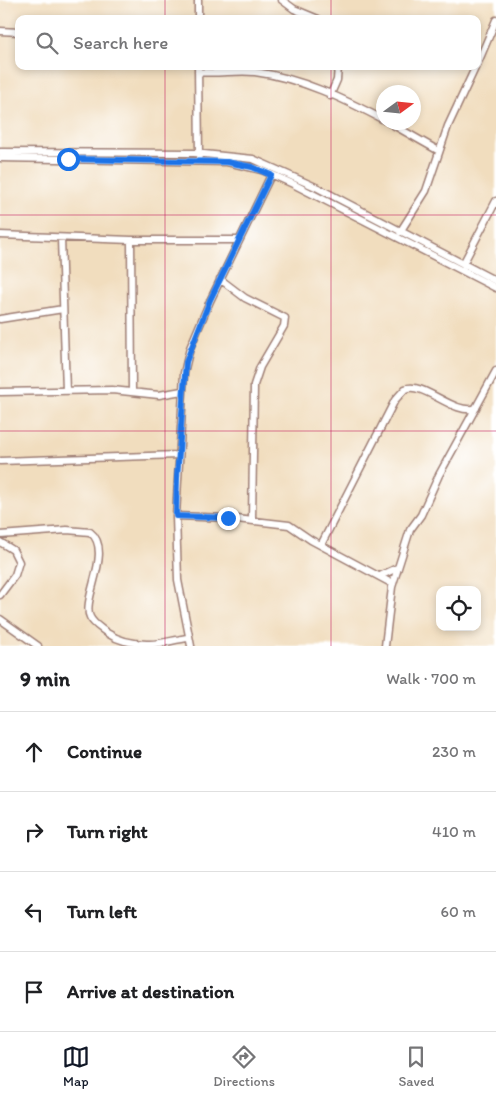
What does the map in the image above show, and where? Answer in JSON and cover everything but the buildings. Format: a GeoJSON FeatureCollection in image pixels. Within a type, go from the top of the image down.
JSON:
{"type":"FeatureCollection","features":[{"type":"Feature","properties":{"kind":"street"},"geometry":{"type":"LineString","coordinates":[[198,0],[198,15]]}},
{"type":"Feature","properties":{"kind":"street"},"geometry":{"type":"LineString","coordinates":[[282,0],[294,9],[308,15]]}},
{"type":"Feature","properties":{"kind":"street"},"geometry":{"type":"LineString","coordinates":[[481,56],[496,20]]}},
{"type":"Feature","properties":{"kind":"street"},"geometry":{"type":"LineString","coordinates":[[0,31],[15,32]]}},
{"type":"Feature","properties":{"kind":"street"},"geometry":{"type":"LineString","coordinates":[[198,70],[199,157]]}},
{"type":"Feature","properties":{"kind":"street"},"geometry":{"type":"LineString","coordinates":[[202,70],[220,74],[238,71],[273,75],[297,81],[376,116]]}},
{"type":"Feature","properties":{"kind":"street"},"geometry":{"type":"LineString","coordinates":[[330,96],[337,80],[338,70]]}},
{"type":"Feature","properties":{"kind":"street"},"geometry":{"type":"LineString","coordinates":[[400,232],[426,190],[452,117],[475,70]]}},
{"type":"Feature","properties":{"kind":"street"},"geometry":{"type":"LineString","coordinates":[[402,130],[439,151]]}},
{"type":"Feature","properties":{"kind":"street"},"geometry":{"type":"LineString","coordinates":[[0,152],[199,157],[262,170],[317,196],[496,288]]}},
{"type":"Feature","properties":{"kind":"street"},"geometry":{"type":"LineString","coordinates":[[0,158],[244,157],[264,163],[318,188],[496,281]]}},
{"type":"Feature","properties":{"kind":"street"},"geometry":{"type":"LineString","coordinates":[[191,646],[178,580],[176,516],[182,392],[190,348],[238,240],[271,175]]}},
{"type":"Feature","properties":{"kind":"street"},"geometry":{"type":"LineString","coordinates":[[463,264],[496,201]]}},
{"type":"Feature","properties":{"kind":"street"},"geometry":{"type":"LineString","coordinates":[[0,236],[131,240],[238,240]]}},
{"type":"Feature","properties":{"kind":"street"},"geometry":{"type":"LineString","coordinates":[[61,238],[66,391]]}},
{"type":"Feature","properties":{"kind":"street"},"geometry":{"type":"LineString","coordinates":[[131,240],[132,391]]}},
{"type":"Feature","properties":{"kind":"street"},"geometry":{"type":"LineString","coordinates":[[220,279],[245,298],[285,318],[284,326],[260,367],[254,385],[252,520]]}},
{"type":"Feature","properties":{"kind":"street"},"geometry":{"type":"LineString","coordinates":[[0,318],[63,309]]}},
{"type":"Feature","properties":{"kind":"street"},"geometry":{"type":"LineString","coordinates":[[385,646],[393,584],[410,530],[421,515],[440,475],[496,371]]}},
{"type":"Feature","properties":{"kind":"street"},"geometry":{"type":"LineString","coordinates":[[321,545],[396,400],[405,389],[408,387],[416,389],[465,410],[476,408]]}},
{"type":"Feature","properties":{"kind":"street"},"geometry":{"type":"LineString","coordinates":[[0,392],[132,391],[158,395],[182,392]]}},
{"type":"Feature","properties":{"kind":"street"},"geometry":{"type":"LineString","coordinates":[[0,462],[178,454]]}},
{"type":"Feature","properties":{"kind":"street"},"geometry":{"type":"LineString","coordinates":[[176,516],[252,520],[289,525],[321,545],[393,584]]}},
{"type":"Feature","properties":{"kind":"street"},"geometry":{"type":"LineString","coordinates":[[0,535],[67,530],[90,532],[95,538],[98,550],[96,581],[88,607],[93,621],[116,639],[122,641],[146,644],[189,638]]}},
{"type":"Feature","properties":{"kind":"street"},"geometry":{"type":"LineString","coordinates":[[0,542],[13,550],[19,562],[15,575],[0,595]]}},
{"type":"Feature","properties":{"kind":"street"},"geometry":{"type":"LineString","coordinates":[[380,576],[397,568]]}},
{"type":"Feature","properties":{"kind":"street"},"geometry":{"type":"LineString","coordinates":[[0,619],[38,646]]}},
{"type":"Feature","properties":{"kind":"route"},"geometry":{"type":"LineString","coordinates":[[68,159],[201,160],[227,162],[252,167],[271,175],[210,300],[190,348],[184,373],[176,516],[228,518]]}}]}
